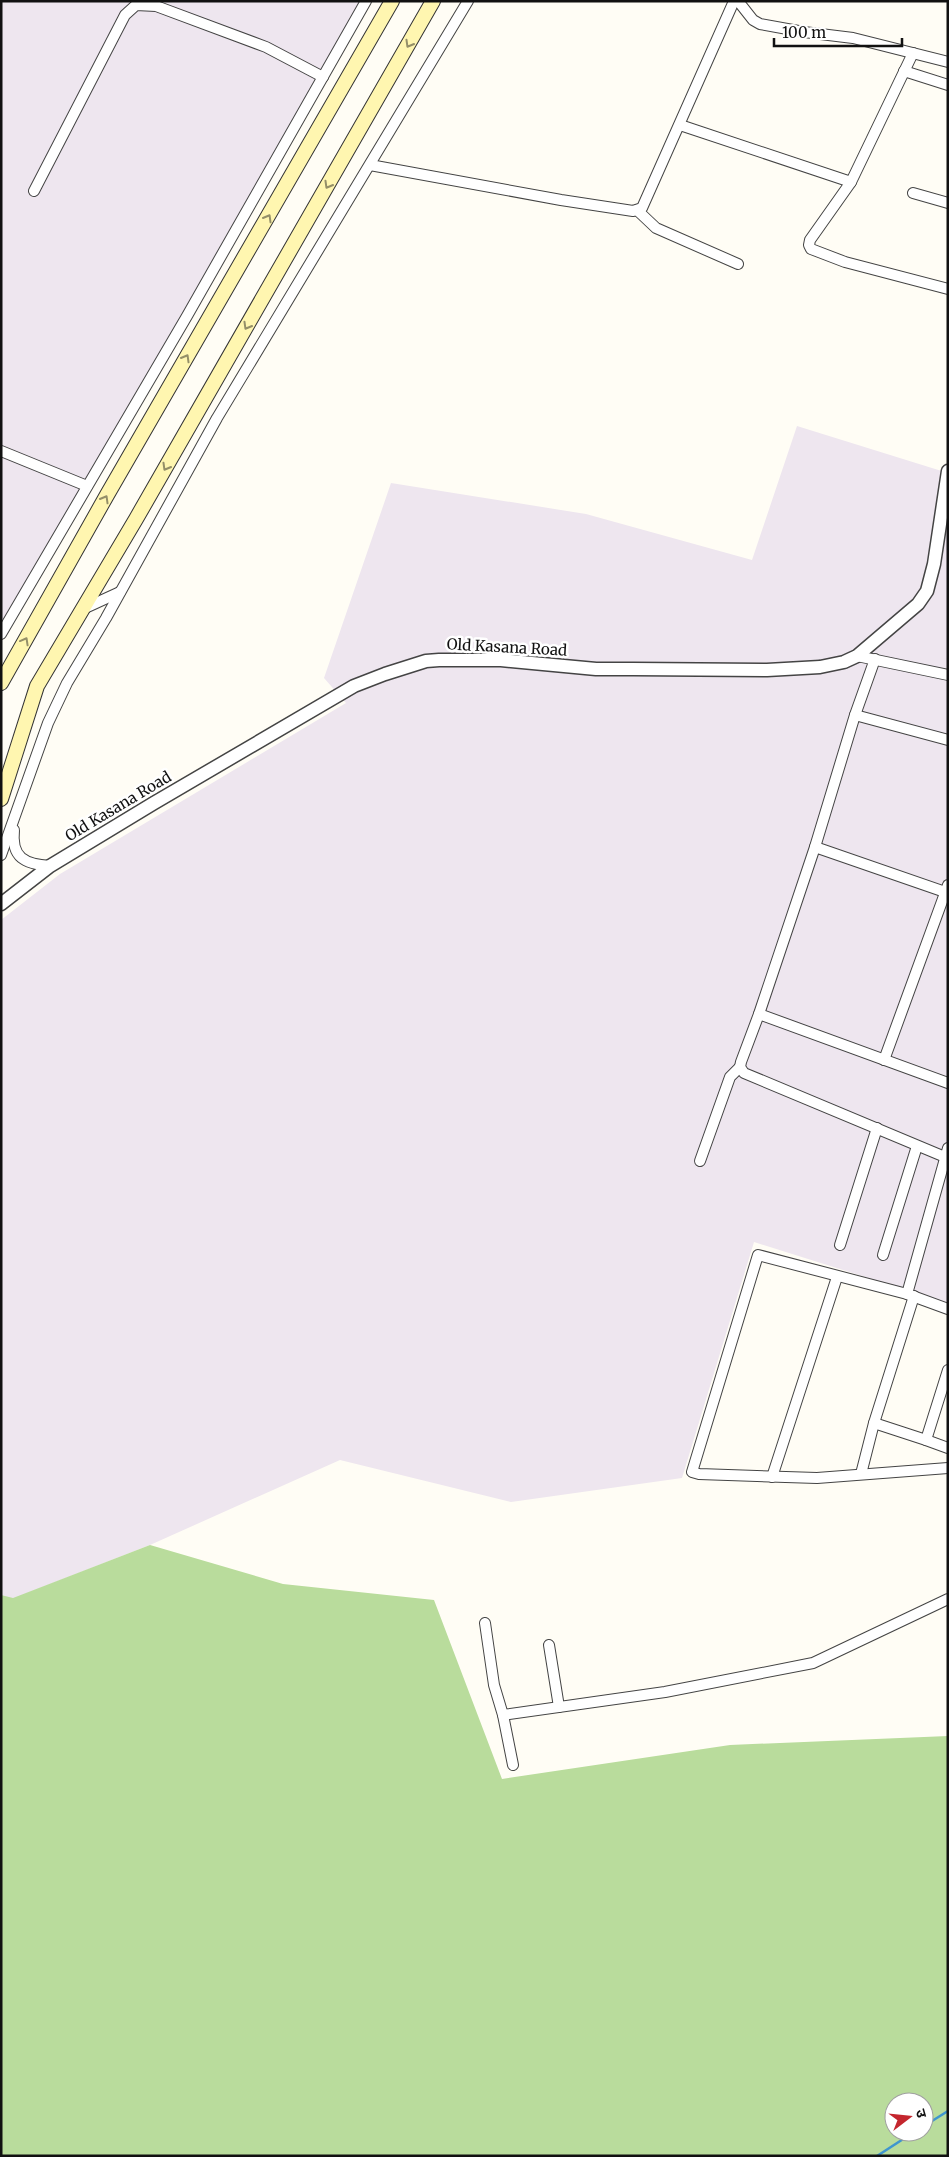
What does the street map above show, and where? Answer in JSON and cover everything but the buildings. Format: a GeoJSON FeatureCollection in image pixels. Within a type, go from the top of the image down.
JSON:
{"type":"FeatureCollection","features":[{"type":"Feature","properties":{"kind":"main road"},"geometry":{"type":"LineString","coordinates":[[1,683],[392,1]]}},
{"type":"Feature","properties":{"kind":"main road"},"geometry":{"type":"LineString","coordinates":[[1,799],[37,686],[136,519],[433,1]]}},
{"type":"Feature","properties":{"kind":"street"},"geometry":{"type":"LineString","coordinates":[[1,634],[366,1]]}},
{"type":"Feature","properties":{"kind":"street"},"geometry":{"type":"LineString","coordinates":[[1,854],[56,705],[212,426],[468,1]]}},
{"type":"Feature","properties":{"kind":"street"},"geometry":{"type":"LineString","coordinates":[[370,165],[561,200],[637,210],[645,205],[736,1],[753,20],[760,24],[853,38],[948,61]]}},
{"type":"Feature","properties":{"kind":"street"},"geometry":{"type":"LineString","coordinates":[[34,191],[125,15],[136,5],[156,6],[266,47],[322,77]]}},
{"type":"Feature","properties":{"kind":"street"},"geometry":{"type":"LineString","coordinates":[[913,53],[851,182],[810,240],[809,245],[811,250],[845,262],[948,288]]}},
{"type":"Feature","properties":{"kind":"street"},"geometry":{"type":"LineString","coordinates":[[904,71],[948,86]]}},
{"type":"Feature","properties":{"kind":"street"},"geometry":{"type":"LineString","coordinates":[[680,125],[851,182]]}},
{"type":"Feature","properties":{"kind":"street"},"geometry":{"type":"LineString","coordinates":[[913,193],[948,203]]}},
{"type":"Feature","properties":{"kind":"street"},"geometry":{"type":"LineString","coordinates":[[637,210],[656,228],[738,264]]}},
{"type":"Feature","properties":{"kind":"street"},"geometry":{"type":"LineString","coordinates":[[1,451],[88,486]]}},
{"type":"Feature","properties":{"kind":"street","name":"Old Kasana Road"},"geometry":{"type":"LineString","coordinates":[[1,904],[50,866],[354,686],[385,674],[426,662],[440,660],[502,660],[596,668],[767,670],[820,667],[844,662],[857,656],[918,604],[927,591],[935,555],[948,471]]}},
{"type":"Feature","properties":{"kind":"street"},"geometry":{"type":"LineString","coordinates":[[83,609],[120,592]]}},
{"type":"Feature","properties":{"kind":"street"},"geometry":{"type":"LineString","coordinates":[[857,656],[948,675]]}},
{"type":"Feature","properties":{"kind":"street"},"geometry":{"type":"LineString","coordinates":[[700,1161],[730,1077],[740,1067],[759,1014],[875,659]]}},
{"type":"Feature","properties":{"kind":"street"},"geometry":{"type":"LineString","coordinates":[[856,715],[948,740]]}},
{"type":"Feature","properties":{"kind":"street"},"geometry":{"type":"LineString","coordinates":[[15,819],[13,840],[15,851],[34,865],[50,866]]}},
{"type":"Feature","properties":{"kind":"street"},"geometry":{"type":"LineString","coordinates":[[815,847],[947,890],[884,1060]]}},
{"type":"Feature","properties":{"kind":"street"},"geometry":{"type":"LineString","coordinates":[[759,1014],[948,1083]]}},
{"type":"Feature","properties":{"kind":"street"},"geometry":{"type":"LineString","coordinates":[[740,1067],[748,1075],[917,1146],[946,1153],[944,1173],[861,1474]]}},
{"type":"Feature","properties":{"kind":"street"},"geometry":{"type":"LineString","coordinates":[[840,1245],[877,1128]]}},
{"type":"Feature","properties":{"kind":"street"},"geometry":{"type":"LineString","coordinates":[[882,1255],[917,1146]]}},
{"type":"Feature","properties":{"kind":"street"},"geometry":{"type":"LineString","coordinates":[[948,1309],[911,1295],[758,1255],[692,1472],[699,1474],[817,1478],[948,1468]]}},
{"type":"Feature","properties":{"kind":"street"},"geometry":{"type":"LineString","coordinates":[[772,1477],[837,1277]]}},
{"type":"Feature","properties":{"kind":"street"},"geometry":{"type":"LineString","coordinates":[[926,1440],[948,1370]]}},
{"type":"Feature","properties":{"kind":"street"},"geometry":{"type":"LineString","coordinates":[[874,1423],[948,1448]]}},
{"type":"Feature","properties":{"kind":"street"},"geometry":{"type":"LineString","coordinates":[[503,1715],[665,1692],[813,1663],[948,1599]]}},
{"type":"Feature","properties":{"kind":"street"},"geometry":{"type":"LineString","coordinates":[[485,1623],[494,1685],[503,1715],[513,1765]]}},
{"type":"Feature","properties":{"kind":"street"},"geometry":{"type":"LineString","coordinates":[[549,1645],[559,1707]]}},
{"type":"Feature","properties":{"kind":"shaded area"},"geometry":{"type":"Polygon","coordinates":[[[1,1],[366,1],[1,636],[1,1]]]}},
{"type":"Feature","properties":{"kind":"shaded area"},"geometry":{"type":"Polygon","coordinates":[[[797,426],[948,473],[948,1303],[754,1242],[682,1478],[511,1502],[340,1460],[150,1545],[12,1599],[1,1595],[1,920],[60,874],[346,703],[324,678],[391,483],[586,514],[752,560],[797,426]]]}},
{"type":"Feature","properties":{"kind":"green space"},"geometry":{"type":"Polygon","coordinates":[[[150,1545],[283,1584],[434,1600],[502,1779],[730,1745],[948,1736],[948,2156],[1,2156],[1,1595],[13,1598],[150,1545]]]}},
{"type":"Feature","properties":{"kind":"waterway"},"geometry":{"type":"LineString","coordinates":[[934,2120],[948,2111]]}},
{"type":"Feature","properties":{"kind":"waterway"},"geometry":{"type":"LineString","coordinates":[[877,2156],[899,2142]]}}]}
